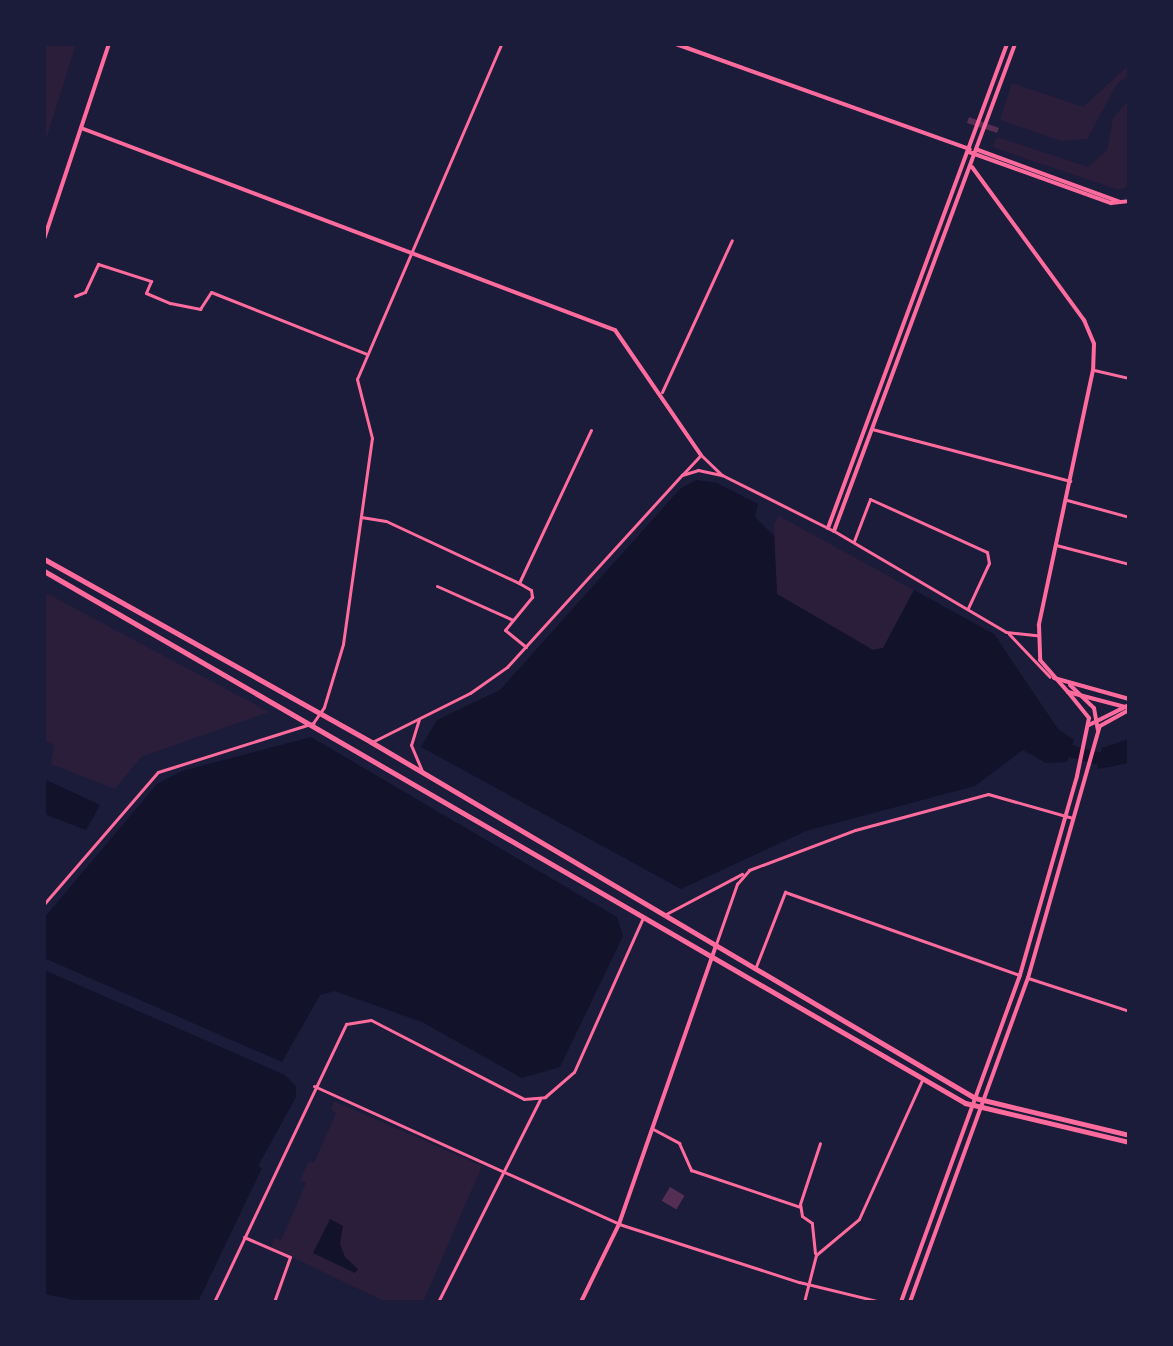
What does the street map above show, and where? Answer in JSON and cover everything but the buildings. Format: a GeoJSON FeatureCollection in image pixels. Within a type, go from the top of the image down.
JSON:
{"type":"FeatureCollection","features":[{"type":"Feature","properties":{"kind":"main road"},"geometry":{"type":"LineString","coordinates":[[44,559],[371,742],[978,1099],[1129,1135]]}},
{"type":"Feature","properties":{"kind":"main road"},"geometry":{"type":"LineString","coordinates":[[44,571],[313,723],[922,1080],[975,1107],[1129,1142]]}},
{"type":"Feature","properties":{"kind":"street"},"geometry":{"type":"LineString","coordinates":[[44,239],[109,44]]}},
{"type":"Feature","properties":{"kind":"street"},"geometry":{"type":"LineString","coordinates":[[44,904],[158,772],[313,723],[320,714],[343,644],[373,428],[356,387],[410,252],[501,44]]}},
{"type":"Feature","properties":{"kind":"street"},"geometry":{"type":"LineString","coordinates":[[676,44],[1122,204],[1129,201]]}},
{"type":"Feature","properties":{"kind":"street"},"geometry":{"type":"LineString","coordinates":[[828,528],[1007,44]]}},
{"type":"Feature","properties":{"kind":"street"},"geometry":{"type":"LineString","coordinates":[[834,531],[972,167],[1015,44]]}},
{"type":"Feature","properties":{"kind":"street"},"geometry":{"type":"LineString","coordinates":[[81,128],[615,330],[662,392],[701,455],[722,475]]}},
{"type":"Feature","properties":{"kind":"street"},"geometry":{"type":"LineString","coordinates":[[972,167],[1088,327],[1093,370],[1037,635],[1040,660],[1050,677],[1129,706]]}},
{"type":"Feature","properties":{"kind":"street"},"geometry":{"type":"LineString","coordinates":[[662,392],[732,240]]}},
{"type":"Feature","properties":{"kind":"street"},"geometry":{"type":"LineString","coordinates":[[75,296],[85,292],[98,264],[151,281],[146,293],[170,303],[200,309],[211,292],[367,354]]}},
{"type":"Feature","properties":{"kind":"street"},"geometry":{"type":"LineString","coordinates":[[1093,370],[1129,378]]}},
{"type":"Feature","properties":{"kind":"street"},"geometry":{"type":"LineString","coordinates":[[871,429],[1070,481]]}},
{"type":"Feature","properties":{"kind":"street"},"geometry":{"type":"LineString","coordinates":[[519,583],[591,430]]}},
{"type":"Feature","properties":{"kind":"street"},"geometry":{"type":"LineString","coordinates":[[371,742],[486,683],[527,647],[701,455]]}},
{"type":"Feature","properties":{"kind":"street"},"geometry":{"type":"LineString","coordinates":[[682,475],[698,470],[722,475],[854,541],[1006,632],[1083,705],[1089,728]]}},
{"type":"Feature","properties":{"kind":"street"},"geometry":{"type":"LineString","coordinates":[[854,541],[870,499],[987,552],[989,563],[968,610]]}},
{"type":"Feature","properties":{"kind":"street"},"geometry":{"type":"LineString","coordinates":[[1066,499],[1129,517]]}},
{"type":"Feature","properties":{"kind":"street"},"geometry":{"type":"LineString","coordinates":[[361,517],[386,521],[519,583],[532,597],[505,630],[527,647]]}},
{"type":"Feature","properties":{"kind":"street"},"geometry":{"type":"LineString","coordinates":[[1056,545],[1129,564]]}},
{"type":"Feature","properties":{"kind":"street"},"geometry":{"type":"LineString","coordinates":[[437,586],[513,620]]}},
{"type":"Feature","properties":{"kind":"street"},"geometry":{"type":"LineString","coordinates":[[1006,632],[1037,635]]}},
{"type":"Feature","properties":{"kind":"street"},"geometry":{"type":"LineString","coordinates":[[1068,684],[1084,697],[1097,718],[1098,732]]}},
{"type":"Feature","properties":{"kind":"street"},"geometry":{"type":"LineString","coordinates":[[1068,692],[1129,706]]}},
{"type":"Feature","properties":{"kind":"street"},"geometry":{"type":"LineString","coordinates":[[901,1302],[978,1099],[1020,975],[1089,728],[1097,718],[1122,706]]}},
{"type":"Feature","properties":{"kind":"street"},"geometry":{"type":"LineString","coordinates":[[978,1099],[1028,978],[1098,732],[1105,719],[1129,706]]}},
{"type":"Feature","properties":{"kind":"street"},"geometry":{"type":"LineString","coordinates":[[421,716],[411,745],[423,773]]}},
{"type":"Feature","properties":{"kind":"street"},"geometry":{"type":"LineString","coordinates":[[666,914],[749,870],[855,830],[983,795],[1073,818]]}},
{"type":"Feature","properties":{"kind":"street"},"geometry":{"type":"LineString","coordinates":[[581,1302],[619,1224],[737,884],[749,870]]}},
{"type":"Feature","properties":{"kind":"street"},"geometry":{"type":"LineString","coordinates":[[755,969],[785,892],[1020,975]]}},
{"type":"Feature","properties":{"kind":"street"},"geometry":{"type":"LineString","coordinates":[[214,1302],[341,1029],[363,1018],[524,1099],[540,1099],[559,1090],[574,1072],[643,917]]}},
{"type":"Feature","properties":{"kind":"street"},"geometry":{"type":"LineString","coordinates":[[1028,978],[1129,1011]]}},
{"type":"Feature","properties":{"kind":"street"},"geometry":{"type":"LineString","coordinates":[[816,1255],[859,1219],[922,1080]]}},
{"type":"Feature","properties":{"kind":"street"},"geometry":{"type":"LineString","coordinates":[[314,1086],[506,1169],[619,1224],[808,1283],[881,1302]]}},
{"type":"Feature","properties":{"kind":"street"},"geometry":{"type":"LineString","coordinates":[[438,1302],[540,1099]]}},
{"type":"Feature","properties":{"kind":"street"},"geometry":{"type":"LineString","coordinates":[[910,1302],[975,1107]]}},
{"type":"Feature","properties":{"kind":"street"},"geometry":{"type":"LineString","coordinates":[[653,1129],[679,1143],[691,1170],[800,1207],[812,1223],[816,1255],[804,1302]]}},
{"type":"Feature","properties":{"kind":"street"},"geometry":{"type":"LineString","coordinates":[[800,1207],[820,1143]]}},
{"type":"Feature","properties":{"kind":"street"},"geometry":{"type":"LineString","coordinates":[[244,1237],[290,1257],[274,1302]]}},
{"type":"Feature","properties":{"kind":"shaded area"},"geometry":{"type":"Polygon","coordinates":[[[44,44],[76,44],[44,146],[44,44]]]}},
{"type":"Feature","properties":{"kind":"shaded area"},"geometry":{"type":"Polygon","coordinates":[[[1129,65],[1129,75],[1117,84],[1087,139],[1061,141],[1000,120],[1012,83],[1083,107],[1129,65]]]}},
{"type":"Feature","properties":{"kind":"shaded area"},"geometry":{"type":"Polygon","coordinates":[[[1129,100],[1129,186],[1119,190],[992,147],[997,137],[1088,167],[1107,150],[1113,118],[1129,100]]]}},
{"type":"Feature","properties":{"kind":"shaded area"},"geometry":{"type":"Polygon","coordinates":[[[696,480],[717,483],[758,504],[755,517],[774,536],[777,594],[873,650],[883,648],[914,590],[994,634],[1058,729],[1074,740],[1067,762],[1046,763],[1023,750],[975,786],[806,831],[681,889],[421,747],[437,720],[500,690],[680,489],[696,480]]]}},
{"type":"Feature","properties":{"kind":"shaded area"},"geometry":{"type":"Polygon","coordinates":[[[779,516],[914,590],[883,648],[873,650],[777,594],[774,524],[779,516]]]}},
{"type":"Feature","properties":{"kind":"shaded area"},"geometry":{"type":"Polygon","coordinates":[[[44,592],[269,712],[141,757],[115,789],[51,764],[54,745],[44,740],[44,592]]]}},
{"type":"Feature","properties":{"kind":"shaded area"},"geometry":{"type":"Polygon","coordinates":[[[311,737],[617,917],[623,936],[560,1067],[522,1078],[422,1022],[335,991],[320,995],[282,1062],[44,958],[44,918],[157,784],[182,771],[311,737]]]}},
{"type":"Feature","properties":{"kind":"shaded area"},"geometry":{"type":"Polygon","coordinates":[[[1129,739],[1129,763],[1097,769],[1102,748],[1129,739]]]}},
{"type":"Feature","properties":{"kind":"shaded area"},"geometry":{"type":"Polygon","coordinates":[[[44,779],[100,805],[86,830],[44,814],[44,779]]]}},
{"type":"Feature","properties":{"kind":"shaded area"},"geometry":{"type":"Polygon","coordinates":[[[44,970],[285,1075],[296,1086],[296,1097],[258,1166],[262,1168],[198,1302],[85,1302],[44,1294],[44,970]]]}},
{"type":"Feature","properties":{"kind":"shaded area"},"geometry":{"type":"Polygon","coordinates":[[[334,1101],[482,1166],[423,1302],[386,1302],[271,1247],[275,1238],[281,1240],[306,1183],[300,1180],[309,1161],[314,1163],[336,1113],[331,1110],[334,1101]]]}},
{"type":"Feature","properties":{"kind":"shaded area"},"geometry":{"type":"Polygon","coordinates":[[[330,1219],[343,1226],[340,1244],[345,1257],[358,1269],[355,1273],[313,1253],[330,1219]]]}},
{"type":"Feature","properties":{"kind":"waterway"},"geometry":{"type":"LineString","coordinates":[[1059,748],[1108,761],[1129,754]]}}]}
